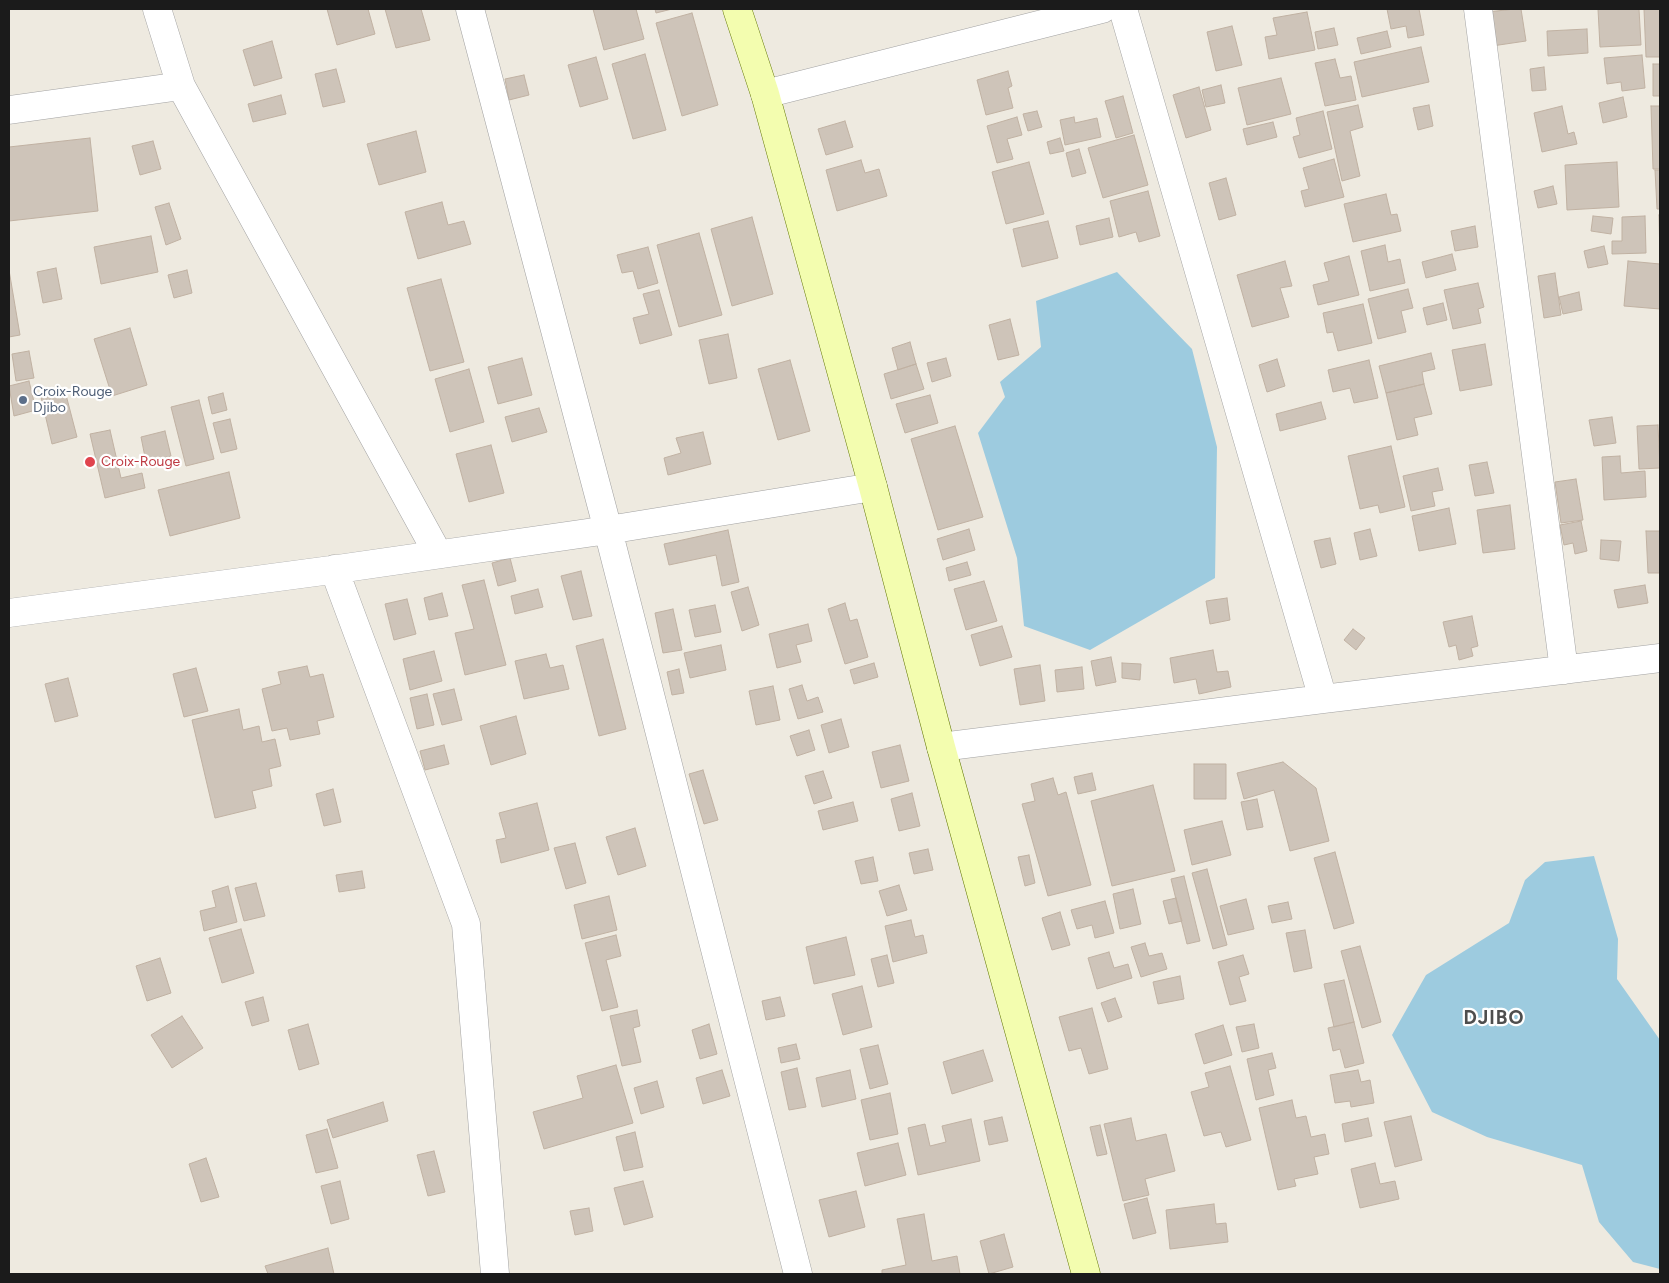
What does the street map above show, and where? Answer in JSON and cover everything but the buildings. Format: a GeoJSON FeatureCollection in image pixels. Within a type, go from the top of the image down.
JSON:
{"type":"FeatureCollection","features":[{"type":"Feature","properties":{"kind":"main road"},"geometry":{"type":"LineString","coordinates":[[737,9],[765,94],[873,487],[940,747],[1086,1274]]}},
{"type":"Feature","properties":{"kind":"street"},"geometry":{"type":"LineString","coordinates":[[157,9],[181,86],[438,554]]}},
{"type":"Feature","properties":{"kind":"street"},"geometry":{"type":"LineString","coordinates":[[470,9],[608,530],[798,1274]]}},
{"type":"Feature","properties":{"kind":"street"},"geometry":{"type":"LineString","coordinates":[[765,94],[1102,9]]}},
{"type":"Feature","properties":{"kind":"street"},"geometry":{"type":"LineString","coordinates":[[1123,9],[1323,698]]}},
{"type":"Feature","properties":{"kind":"street"},"geometry":{"type":"LineString","coordinates":[[1478,9],[1564,670]]}},
{"type":"Feature","properties":{"kind":"street"},"geometry":{"type":"LineString","coordinates":[[9,110],[181,86]]}},
{"type":"Feature","properties":{"kind":"street"},"geometry":{"type":"LineString","coordinates":[[9,613],[608,530],[873,487]]}},
{"type":"Feature","properties":{"kind":"street"},"geometry":{"type":"LineString","coordinates":[[334,569],[466,924],[495,1274]]}},
{"type":"Feature","properties":{"kind":"street"},"geometry":{"type":"LineString","coordinates":[[940,747],[1323,698],[1660,658]]}},
{"type":"Feature","properties":{"kind":"water"},"geometry":{"type":"Polygon","coordinates":[[[1117,272],[1192,349],[1217,447],[1215,578],[1090,650],[1024,626],[1017,558],[978,433],[1005,397],[1000,382],[1041,347],[1036,301],[1117,272]]]}},
{"type":"Feature","properties":{"kind":"water"},"geometry":{"type":"Polygon","coordinates":[[[1594,856],[1618,939],[1617,979],[1660,1040],[1660,1269],[1633,1262],[1599,1222],[1582,1165],[1487,1137],[1432,1112],[1392,1035],[1426,975],[1509,923],[1525,880],[1545,862],[1594,856]]]}},
{"type":"Feature","properties":{"kind":"place","name":"Croix-Rouge Djibo"},"geometry":{"type":"Point","coordinates":[23,400]}},
{"type":"Feature","properties":{"kind":"place","name":"Croix-Rouge"},"geometry":{"type":"Point","coordinates":[90,462]}},
{"type":"Feature","properties":{"kind":"district","name":"DJIBO"},"geometry":{"type":"Point","coordinates":[1494,1018]}}]}
